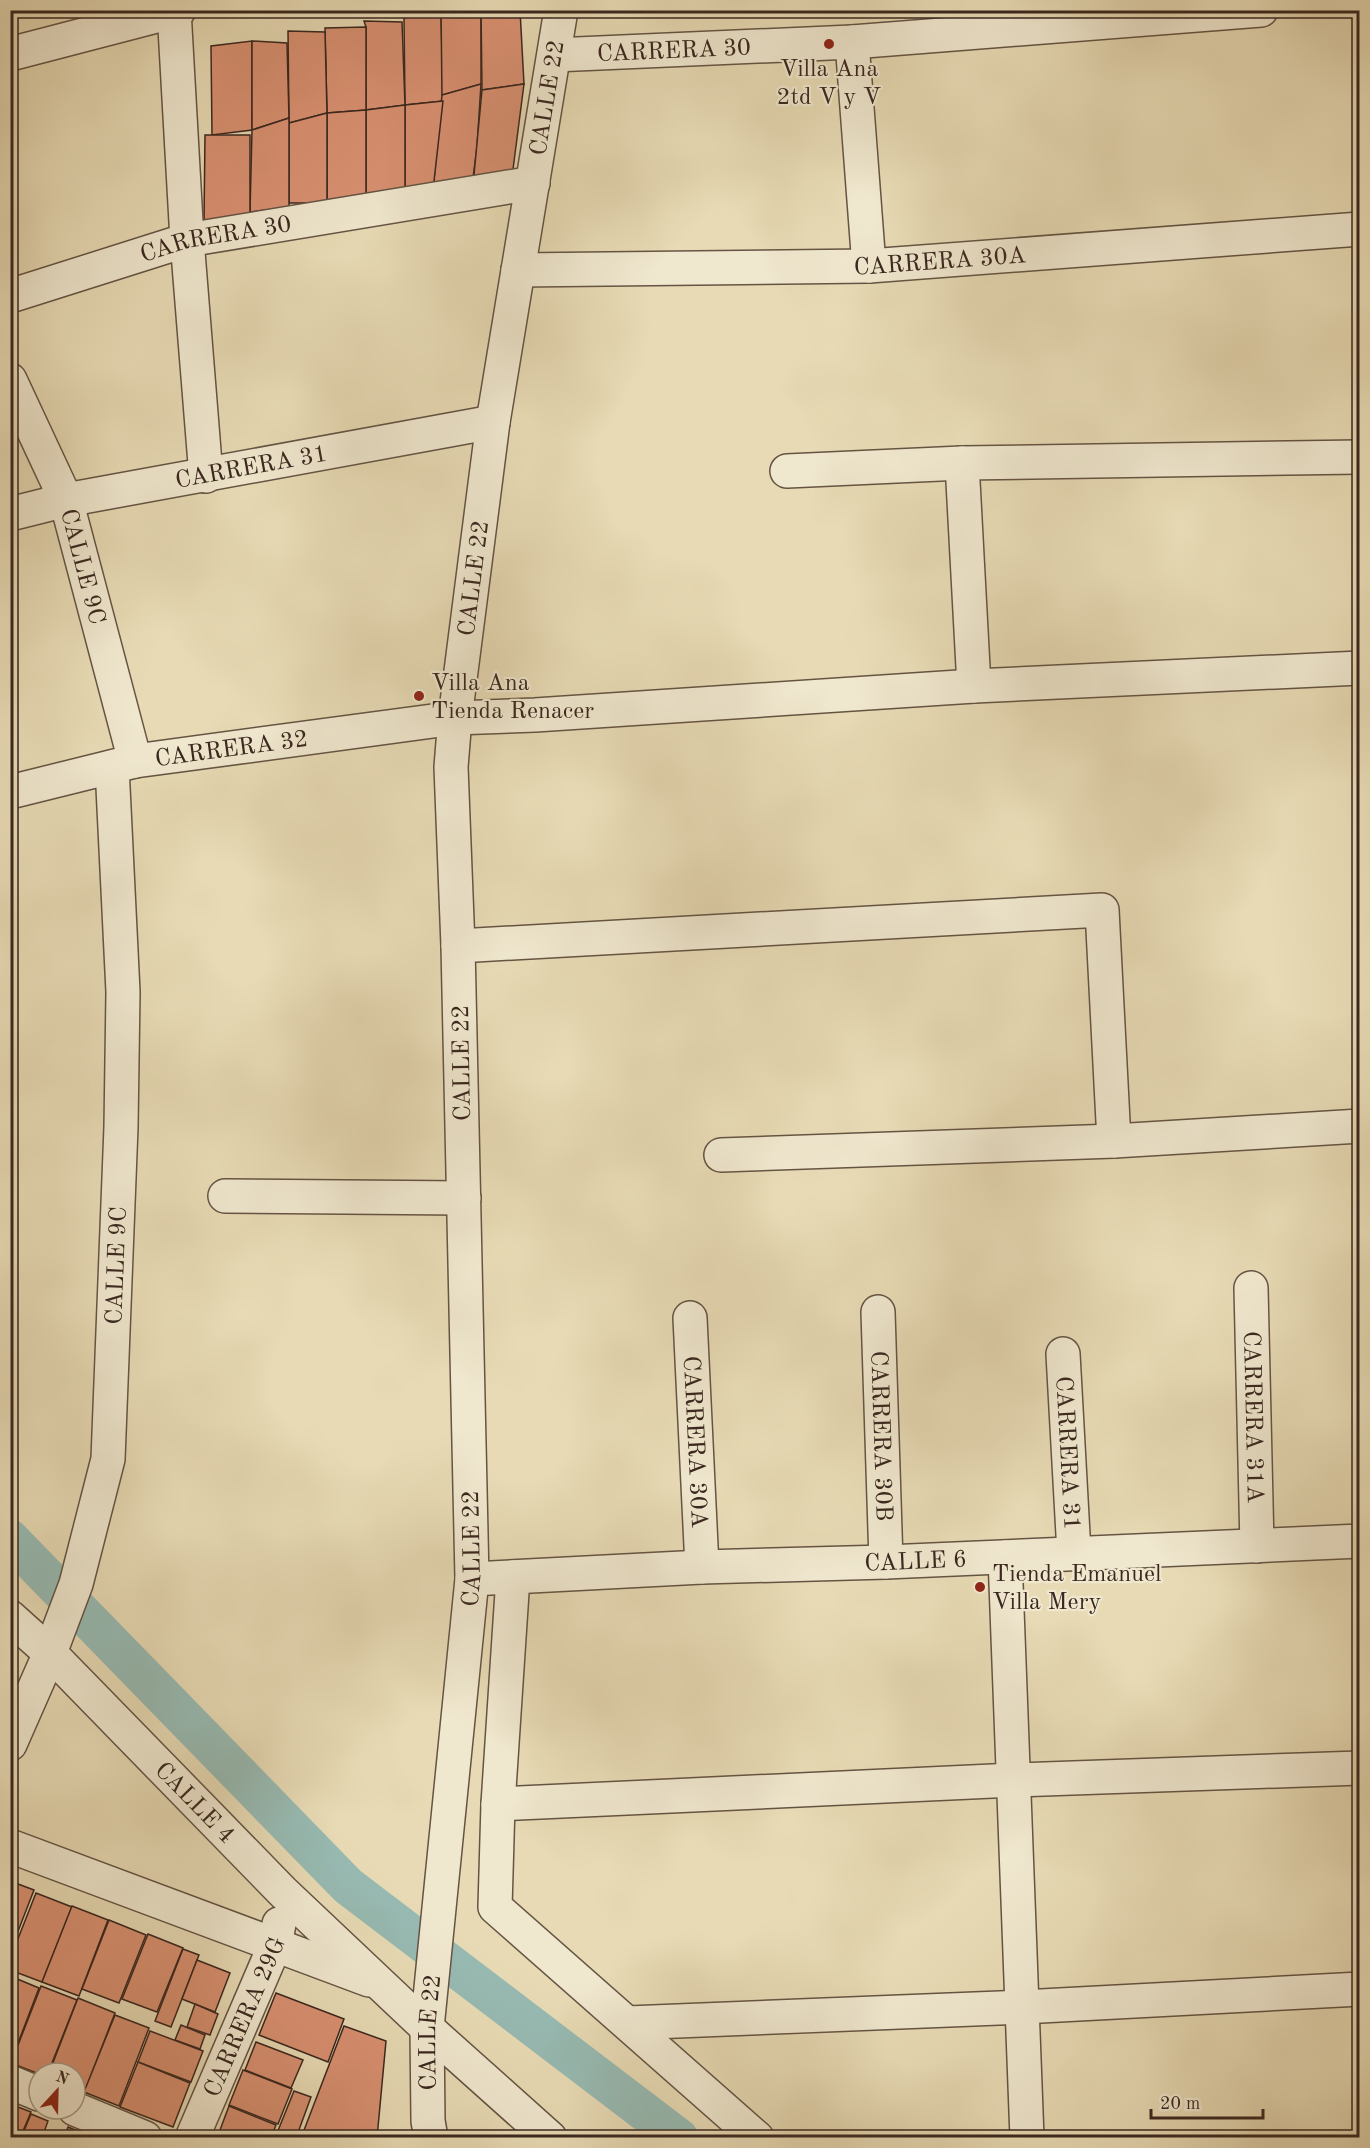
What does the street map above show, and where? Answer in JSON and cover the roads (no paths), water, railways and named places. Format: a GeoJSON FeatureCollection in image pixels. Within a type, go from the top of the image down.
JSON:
{"type":"FeatureCollection","features":[{"type":"Feature","properties":{"kind":"street","name":"CALLE 22"},"geometry":{"type":"LineString","coordinates":[[427,2132],[427,2028],[472,1579],[458,946],[451,767],[455,718],[493,423],[561,10]]}},
{"type":"Feature","properties":{"kind":"street","name":"CARRERA 30"},"geometry":{"type":"LineString","coordinates":[[554,55],[852,42],[1261,10]]}},
{"type":"Feature","properties":{"kind":"street"},"geometry":{"type":"LineString","coordinates":[[10,54],[176,11],[187,240],[206,476]]}},
{"type":"Feature","properties":{"kind":"street"},"geometry":{"type":"LineString","coordinates":[[852,42],[869,266]]}},
{"type":"Feature","properties":{"kind":"street","name":"CARRERA 30"},"geometry":{"type":"LineString","coordinates":[[10,296],[187,240],[533,183]]}},
{"type":"Feature","properties":{"kind":"street","name":"CARRERA 30A"},"geometry":{"type":"LineString","coordinates":[[518,270],[869,266],[1359,229]]}},
{"type":"Feature","properties":{"kind":"street","name":"CALLE 9C"},"geometry":{"type":"LineString","coordinates":[[10,380],[66,500],[124,764],[121,1127],[108,1459],[76,1584],[55,1641],[10,1744]]}},
{"type":"Feature","properties":{"kind":"street","name":"CARRERA 31"},"geometry":{"type":"LineString","coordinates":[[10,514],[66,500],[493,423]]}},
{"type":"Feature","properties":{"kind":"street"},"geometry":{"type":"LineString","coordinates":[[787,471],[962,463],[1359,457]]}},
{"type":"Feature","properties":{"kind":"street"},"geometry":{"type":"LineString","coordinates":[[962,463],[974,687]]}},
{"type":"Feature","properties":{"kind":"street","name":"CARRERA 32"},"geometry":{"type":"LineString","coordinates":[[10,792],[124,764],[455,718],[974,687],[1359,668]]}},
{"type":"Feature","properties":{"kind":"street"},"geometry":{"type":"LineString","coordinates":[[458,946],[1102,910],[1114,1141]]}},
{"type":"Feature","properties":{"kind":"street"},"geometry":{"type":"LineString","coordinates":[[721,1155],[1114,1141],[1359,1126]]}},
{"type":"Feature","properties":{"kind":"street"},"geometry":{"type":"LineString","coordinates":[[225,1196],[464,1198]]}},
{"type":"Feature","properties":{"kind":"street","name":"CARRERA 31A"},"geometry":{"type":"LineString","coordinates":[[1251,1288],[1257,1546]]}},
{"type":"Feature","properties":{"kind":"street","name":"CARRERA 30B"},"geometry":{"type":"LineString","coordinates":[[878,1312],[886,1562]]}},
{"type":"Feature","properties":{"kind":"street","name":"CARRERA 30A"},"geometry":{"type":"LineString","coordinates":[[690,1318],[702,1567]]}},
{"type":"Feature","properties":{"kind":"street","name":"CARRERA 31"},"geometry":{"type":"LineString","coordinates":[[1063,1354],[1074,1553]]}},
{"type":"Feature","properties":{"kind":"street","name":"CALLE 6"},"geometry":{"type":"LineString","coordinates":[[472,1579],[702,1567],[886,1562],[1359,1541]]}},
{"type":"Feature","properties":{"kind":"street"},"geometry":{"type":"LineString","coordinates":[[1005,1557],[1027,2138]]}},
{"type":"Feature","properties":{"kind":"street"},"geometry":{"type":"LineString","coordinates":[[513,1578],[498,1804],[495,1907],[757,2138]]}},
{"type":"Feature","properties":{"kind":"street","name":"CALLE 4"},"geometry":{"type":"LineString","coordinates":[[10,1617],[55,1641],[283,1892],[427,2028],[550,2138]]}},
{"type":"Feature","properties":{"kind":"street"},"geometry":{"type":"LineString","coordinates":[[498,1804],[1014,1779],[1359,1768]]}},
{"type":"Feature","properties":{"kind":"street","name":"CALLE 4"},"geometry":{"type":"LineString","coordinates":[[10,1846],[383,1985]]}},
{"type":"Feature","properties":{"kind":"street","name":"CARRERA 29G"},"geometry":{"type":"LineString","coordinates":[[192,2138],[275,1945],[283,1892]]}},
{"type":"Feature","properties":{"kind":"street"},"geometry":{"type":"LineString","coordinates":[[628,2023],[1022,2007],[1359,1989]]}},
{"type":"Feature","properties":{"kind":"street"},"geometry":{"type":"LineString","coordinates":[[10,2082],[27,2089]]}},
{"type":"Feature","properties":{"kind":"street"},"geometry":{"type":"LineString","coordinates":[[87,2114],[145,2138]]}},
{"type":"Feature","properties":{"kind":"waterway"},"geometry":{"type":"LineString","coordinates":[[10,1539],[348,1886],[679,2138]]}},
{"type":"Feature","properties":{"kind":"place","name":"Villa Ana 2td V y V"},"geometry":{"type":"Point","coordinates":[829,44]}},
{"type":"Feature","properties":{"kind":"place","name":"Villa Ana Tienda Renacer"},"geometry":{"type":"Point","coordinates":[419,696]}},
{"type":"Feature","properties":{"kind":"place","name":"Tienda Emanuel Villa Mery"},"geometry":{"type":"Point","coordinates":[980,1587]}}]}
